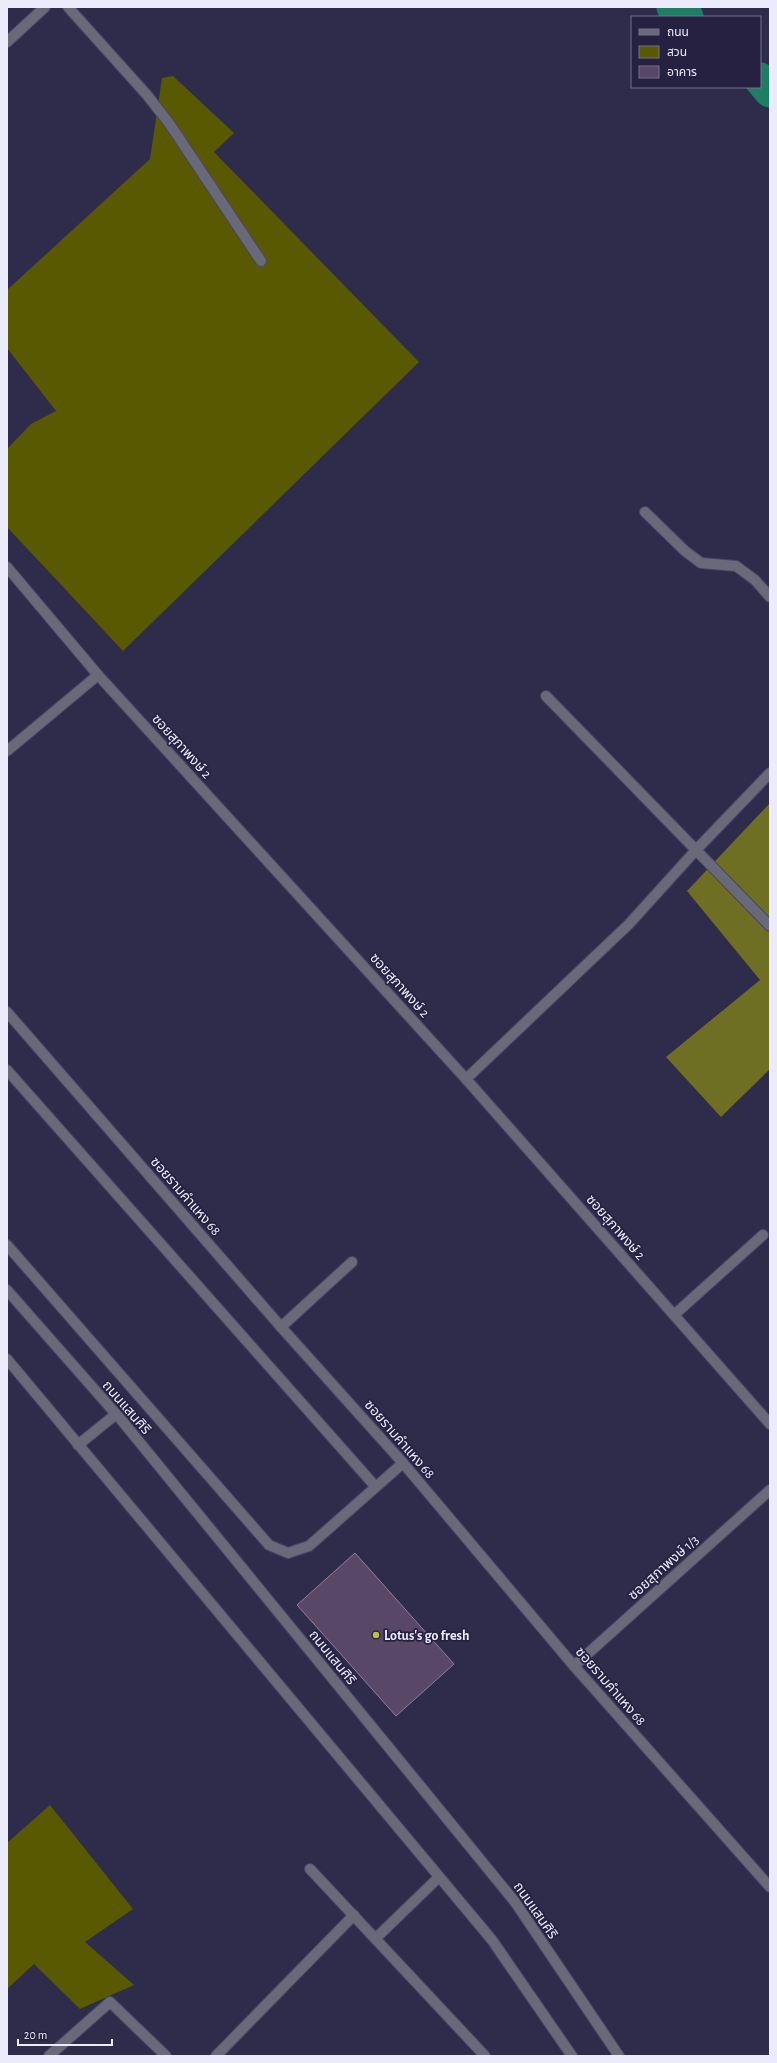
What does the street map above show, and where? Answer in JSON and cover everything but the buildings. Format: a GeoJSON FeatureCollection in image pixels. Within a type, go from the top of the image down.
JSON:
{"type":"FeatureCollection","features":[{"type":"Feature","properties":{"kind":"street"},"geometry":{"type":"LineString","coordinates":[[7,42],[45,7]]}},
{"type":"Feature","properties":{"kind":"street"},"geometry":{"type":"LineString","coordinates":[[68,7],[147,94],[165,117],[261,261]]}},
{"type":"Feature","properties":{"kind":"street"},"geometry":{"type":"LineString","coordinates":[[645,512],[686,551],[701,562],[736,566],[755,580],[770,597]]}},
{"type":"Feature","properties":{"kind":"street","name":"ซอยสุภาพงษ์ 2"},"geometry":{"type":"LineString","coordinates":[[7,567],[98,675],[466,1078],[770,1424]]}},
{"type":"Feature","properties":{"kind":"street"},"geometry":{"type":"LineString","coordinates":[[7,751],[98,675]]}},
{"type":"Feature","properties":{"kind":"street"},"geometry":{"type":"LineString","coordinates":[[546,696],[770,926]]}},
{"type":"Feature","properties":{"kind":"street"},"geometry":{"type":"LineString","coordinates":[[466,1078],[629,924],[696,850],[770,773]]}},
{"type":"Feature","properties":{"kind":"street","name":"ซอยรามคำแหง 68"},"geometry":{"type":"LineString","coordinates":[[7,1012],[281,1327],[403,1463],[574,1666],[770,1887]]}},
{"type":"Feature","properties":{"kind":"street"},"geometry":{"type":"LineString","coordinates":[[7,1070],[375,1486]]}},
{"type":"Feature","properties":{"kind":"street"},"geometry":{"type":"LineString","coordinates":[[674,1315],[763,1235]]}},
{"type":"Feature","properties":{"kind":"street"},"geometry":{"type":"LineString","coordinates":[[7,1244],[269,1545],[288,1553],[309,1546],[375,1486],[403,1463]]}},
{"type":"Feature","properties":{"kind":"street"},"geometry":{"type":"LineString","coordinates":[[281,1327],[352,1262]]}},
{"type":"Feature","properties":{"kind":"street","name":"ถนนแสนศิริ"},"geometry":{"type":"LineString","coordinates":[[7,1290],[115,1414],[515,1902],[619,2056]]}},
{"type":"Feature","properties":{"kind":"street"},"geometry":{"type":"LineString","coordinates":[[7,1360],[492,1940],[572,2056]]}},
{"type":"Feature","properties":{"kind":"street"},"geometry":{"type":"LineString","coordinates":[[78,1445],[115,1414]]}},
{"type":"Feature","properties":{"kind":"street","name":"ซอยสุภาพงษ์ 1/3"},"geometry":{"type":"LineString","coordinates":[[574,1666],[770,1490]]}},
{"type":"Feature","properties":{"kind":"street"},"geometry":{"type":"LineString","coordinates":[[310,1868],[485,2056]]}},
{"type":"Feature","properties":{"kind":"street"},"geometry":{"type":"LineString","coordinates":[[376,1938],[439,1877]]}},
{"type":"Feature","properties":{"kind":"street"},"geometry":{"type":"LineString","coordinates":[[216,2056],[354,1915]]}},
{"type":"Feature","properties":{"kind":"street"},"geometry":{"type":"LineString","coordinates":[[49,2056],[110,2002],[166,2056]]}},
{"type":"Feature","properties":{"kind":"green space"},"geometry":{"type":"Polygon","coordinates":[[[173,76],[234,133],[214,152],[419,362],[123,651],[7,527],[7,449],[31,424],[56,411],[7,348],[7,290],[150,159],[162,78],[173,76]]]}},
{"type":"Feature","properties":{"kind":"green space"},"geometry":{"type":"Polygon","coordinates":[[[50,1805],[133,1909],[85,1942],[134,1985],[80,2009],[34,1964],[7,1989],[7,1843],[50,1805]]]}},
{"type":"Feature","properties":{"kind":"shaded area"},"geometry":{"type":"Polygon","coordinates":[[[770,803],[770,1069],[721,1117],[666,1057],[760,980],[687,891],[770,803]]]}},
{"type":"Feature","properties":{"kind":"waterway"},"geometry":{"type":"LineString","coordinates":[[673,7],[686,16]]}},
{"type":"Feature","properties":{"kind":"waterway"},"geometry":{"type":"LineString","coordinates":[[761,80],[770,91]]}},
{"type":"Feature","properties":{"kind":"place","name":"Lotus's go fresh"},"geometry":{"type":"Point","coordinates":[376,1635]}}]}
